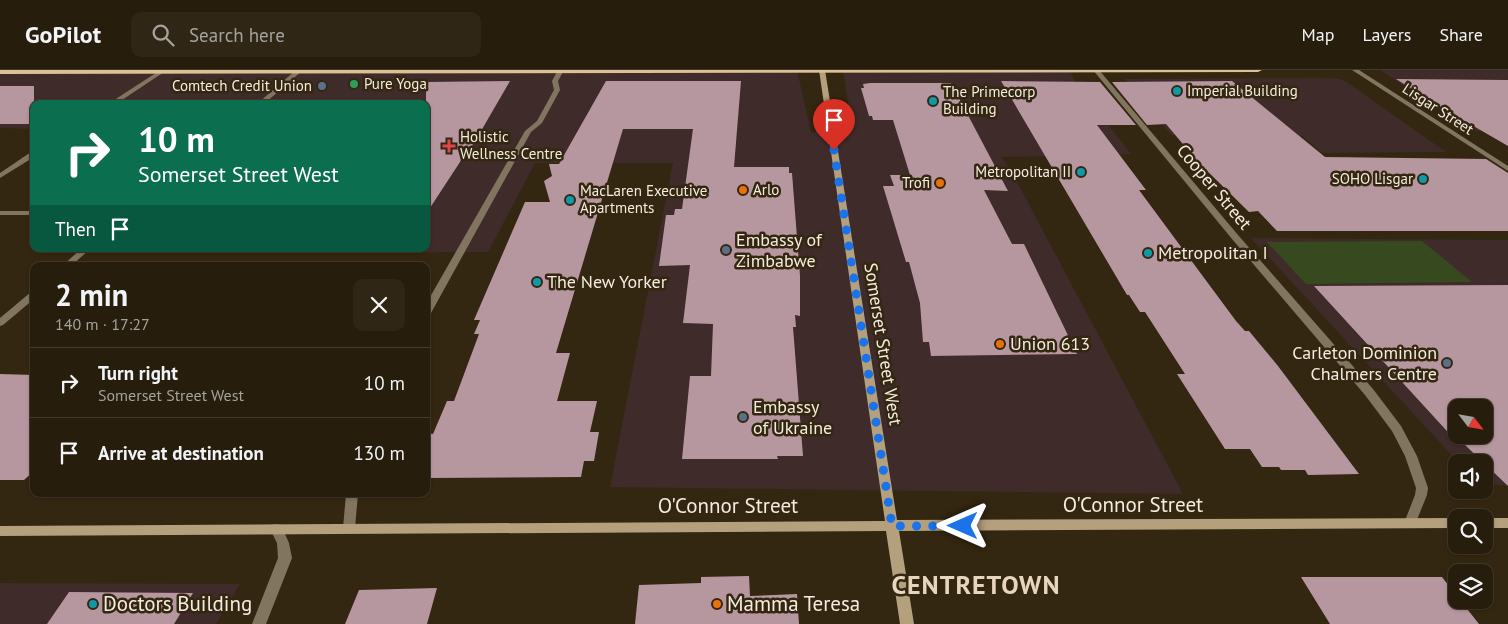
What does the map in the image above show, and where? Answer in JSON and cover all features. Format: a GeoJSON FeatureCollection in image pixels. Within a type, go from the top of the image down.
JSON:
{"type":"FeatureCollection","features":[{"type":"Feature","properties":{"kind":"main road","name":"Somerset Street West"},"geometry":{"type":"LineString","coordinates":[[822,70],[907,624]]}},
{"type":"Feature","properties":{"kind":"main road"},"geometry":{"type":"LineString","coordinates":[[0,72],[1258,70]]}},
{"type":"Feature","properties":{"kind":"main road","name":"O'Connor Street"},"geometry":{"type":"LineString","coordinates":[[0,531],[1448,523]]}},
{"type":"Feature","properties":{"kind":"main road"},"geometry":{"type":"LineString","coordinates":[[1493,523],[1508,523]]}},
{"type":"Feature","properties":{"kind":"street","name":"Cooper Street"},"geometry":{"type":"LineString","coordinates":[[1096,70],[1235,238],[1369,392],[1397,429],[1411,456],[1422,488],[1410,524]]}},
{"type":"Feature","properties":{"kind":"street","name":"Lisgar Street"},"geometry":{"type":"LineString","coordinates":[[1355,70],[1508,169]]}},
{"type":"Feature","properties":{"kind":"street"},"geometry":{"type":"LineString","coordinates":[[265,100],[300,71]]}},
{"type":"Feature","properties":{"kind":"street"},"geometry":{"type":"LineString","coordinates":[[430,306],[528,131],[540,122],[557,90],[555,81],[561,71]]}},
{"type":"Feature","properties":{"kind":"street"},"geometry":{"type":"LineString","coordinates":[[117,100],[161,72]]}},
{"type":"Feature","properties":{"kind":"street"},"geometry":{"type":"LineString","coordinates":[[0,176],[30,157]]}},
{"type":"Feature","properties":{"kind":"street"},"geometry":{"type":"LineString","coordinates":[[0,213],[30,213]]}},
{"type":"Feature","properties":{"kind":"street"},"geometry":{"type":"LineString","coordinates":[[71,262],[82,252]]}},
{"type":"Feature","properties":{"kind":"street"},"geometry":{"type":"LineString","coordinates":[[0,323],[30,297]]}},
{"type":"Feature","properties":{"kind":"street"},"geometry":{"type":"LineString","coordinates":[[349,528],[352,497]]}},
{"type":"Feature","properties":{"kind":"street"},"geometry":{"type":"LineString","coordinates":[[259,624],[285,558],[283,543],[276,529]]}},
{"type":"Feature","properties":{"kind":"shaded area"},"geometry":{"type":"Polygon","coordinates":[[[0,70],[797,70],[811,132],[853,133],[843,70],[1070,70],[1075,82],[1131,154],[1001,157],[1009,167],[1183,494],[610,487],[673,163],[535,163],[488,252],[246,253],[430,252],[430,100],[30,100],[30,129],[0,128],[0,70]]]}},
{"type":"Feature","properties":{"kind":"shaded area"},"geometry":{"type":"Polygon","coordinates":[[[1380,70],[1508,70],[1508,131],[1472,131],[1380,70]]]}},
{"type":"Feature","properties":{"kind":"shaded area"},"geometry":{"type":"Polygon","coordinates":[[[1125,79],[1340,79],[1348,83],[1446,152],[1322,153],[1302,136],[1171,135],[1125,79]]]}},
{"type":"Feature","properties":{"kind":"shaded area"},"geometry":{"type":"Polygon","coordinates":[[[1251,238],[1508,240],[1508,485],[1493,485],[1493,454],[1451,454],[1251,238]]]}},
{"type":"Feature","properties":{"kind":"shaded area"},"geometry":{"type":"Polygon","coordinates":[[[0,583],[240,584],[216,624],[0,624],[0,583]]]}},
{"type":"Feature","properties":{"kind":"green space"},"geometry":{"type":"Polygon","coordinates":[[[1422,241],[1472,282],[1306,284],[1267,242],[1422,241]]]}},
{"type":"Feature","properties":{"kind":"building"},"geometry":{"type":"Polygon","coordinates":[[[1396,79],[1508,80],[1508,146],[1444,109],[1396,79]]]}},
{"type":"Feature","properties":{"kind":"building"},"geometry":{"type":"Polygon","coordinates":[[[510,81],[470,150],[465,150],[460,162],[430,208],[430,100],[426,100],[426,82],[510,81]]]}},
{"type":"Feature","properties":{"kind":"building"},"geometry":{"type":"Polygon","coordinates":[[[606,81],[741,81],[734,167],[789,167],[789,173],[792,173],[800,276],[800,316],[795,315],[796,327],[793,327],[803,456],[777,456],[778,459],[682,459],[690,376],[711,376],[713,324],[683,323],[690,265],[659,266],[666,215],[674,215],[675,209],[682,209],[693,129],[623,129],[556,353],[570,353],[557,401],[597,401],[590,432],[599,432],[594,461],[584,461],[581,477],[430,478],[430,434],[433,434],[447,401],[454,401],[479,334],[474,334],[480,320],[474,320],[525,202],[550,202],[544,181],[552,176],[549,164],[559,164],[606,81]]]}},
{"type":"Feature","properties":{"kind":"building"},"geometry":{"type":"Polygon","coordinates":[[[1001,81],[1100,82],[1136,125],[1097,125],[1146,190],[1139,190],[1236,321],[1245,331],[1249,331],[1278,366],[1359,474],[1308,475],[1305,470],[1281,470],[1279,467],[1262,467],[1250,449],[1225,449],[1177,374],[1185,374],[1145,312],[1140,312],[1129,295],[1127,295],[1001,81]]]}},
{"type":"Feature","properties":{"kind":"building"},"geometry":{"type":"Polygon","coordinates":[[[1232,81],[1325,157],[1486,159],[1508,173],[1508,231],[1277,231],[1258,211],[1249,212],[1198,162],[1166,124],[1147,125],[1112,82],[1232,81]]]}},
{"type":"Feature","properties":{"kind":"building"},"geometry":{"type":"Polygon","coordinates":[[[951,83],[1008,191],[984,190],[1012,244],[1024,244],[1077,354],[931,356],[929,342],[923,342],[920,303],[909,262],[906,262],[883,186],[894,186],[890,175],[910,175],[893,120],[873,120],[872,116],[869,116],[861,88],[864,88],[863,84],[951,83]]]}},
{"type":"Feature","properties":{"kind":"building"},"geometry":{"type":"Polygon","coordinates":[[[0,86],[34,86],[34,100],[30,100],[30,124],[0,124],[0,86]]]}},
{"type":"Feature","properties":{"kind":"building","name":"Carleton Dominion Chalmers Centre"},"geometry":{"type":"Polygon","coordinates":[[[1508,285],[1508,486],[1493,472],[1493,454],[1474,454],[1462,444],[1493,444],[1493,399],[1448,399],[1448,432],[1314,286],[1508,285]]]}},
{"type":"Feature","properties":{"kind":"building"},"geometry":{"type":"Polygon","coordinates":[[[0,374],[30,375],[30,475],[24,480],[0,480],[0,374]]]}},
{"type":"Feature","properties":{"kind":"building","name":"Mamma Teresa"},"geometry":{"type":"Polygon","coordinates":[[[749,576],[750,596],[797,594],[799,624],[635,624],[639,585],[701,583],[701,577],[749,576]]]}},
{"type":"Feature","properties":{"kind":"building"},"geometry":{"type":"Polygon","coordinates":[[[1301,577],[1442,577],[1448,585],[1448,609],[1467,609],[1479,624],[1330,624],[1301,577]]]}},
{"type":"Feature","properties":{"kind":"building"},"geometry":{"type":"Polygon","coordinates":[[[437,588],[427,624],[345,624],[359,590],[437,588]]]}},
{"type":"Feature","properties":{"kind":"building","name":"Doctors Building"},"geometry":{"type":"Polygon","coordinates":[[[69,592],[193,593],[174,624],[47,624],[69,592]]]}},
{"type":"Feature","properties":{"kind":"place","name":"Pure Yoga"},"geometry":{"type":"Point","coordinates":[354,84]}},
{"type":"Feature","properties":{"kind":"place","name":"Comtech Credit Union"},"geometry":{"type":"Point","coordinates":[322,86]}},
{"type":"Feature","properties":{"kind":"place","name":"Imperial Building"},"geometry":{"type":"Point","coordinates":[1177,91]}},
{"type":"Feature","properties":{"kind":"place","name":"The Primecorp Building"},"geometry":{"type":"Point","coordinates":[933,101]}},
{"type":"Feature","properties":{"kind":"place","name":"Holistic Wellness Centre"},"geometry":{"type":"Point","coordinates":[449,146]}},
{"type":"Feature","properties":{"kind":"place","name":"Metropolitan II"},"geometry":{"type":"Point","coordinates":[1081,172]}},
{"type":"Feature","properties":{"kind":"place","name":"SOHO Lisgar"},"geometry":{"type":"Point","coordinates":[1423,179]}},
{"type":"Feature","properties":{"kind":"place","name":"Trofi"},"geometry":{"type":"Point","coordinates":[940,183]}},
{"type":"Feature","properties":{"kind":"place","name":"Arlo"},"geometry":{"type":"Point","coordinates":[743,190]}},
{"type":"Feature","properties":{"kind":"place","name":"MacLaren Executive Apartments"},"geometry":{"type":"Point","coordinates":[570,200]}},
{"type":"Feature","properties":{"kind":"place","name":"Embassy of Zimbabwe"},"geometry":{"type":"Point","coordinates":[726,250]}},
{"type":"Feature","properties":{"kind":"place","name":"Metropolitan I"},"geometry":{"type":"Point","coordinates":[1148,253]}},
{"type":"Feature","properties":{"kind":"place","name":"The New Yorker"},"geometry":{"type":"Point","coordinates":[537,282]}},
{"type":"Feature","properties":{"kind":"place","name":"Union 613"},"geometry":{"type":"Point","coordinates":[1000,344]}},
{"type":"Feature","properties":{"kind":"place","name":"Carleton Dominion Chalmers Centre"},"geometry":{"type":"Point","coordinates":[1447,363]}},
{"type":"Feature","properties":{"kind":"place","name":"Embassy of Ukraine"},"geometry":{"type":"Point","coordinates":[743,417]}},
{"type":"Feature","properties":{"kind":"place","name":"Doctors Building"},"geometry":{"type":"Point","coordinates":[93,604]}},
{"type":"Feature","properties":{"kind":"place","name":"Mamma Teresa"},"geometry":{"type":"Point","coordinates":[717,604]}},
{"type":"Feature","properties":{"kind":"district","name":"CENTRETOWN"},"geometry":{"type":"Point","coordinates":[976,585]}},
{"type":"Feature","properties":{"kind":"route"},"geometry":{"type":"LineString","coordinates":[[834,150],[892,526],[963,526]]}}]}
